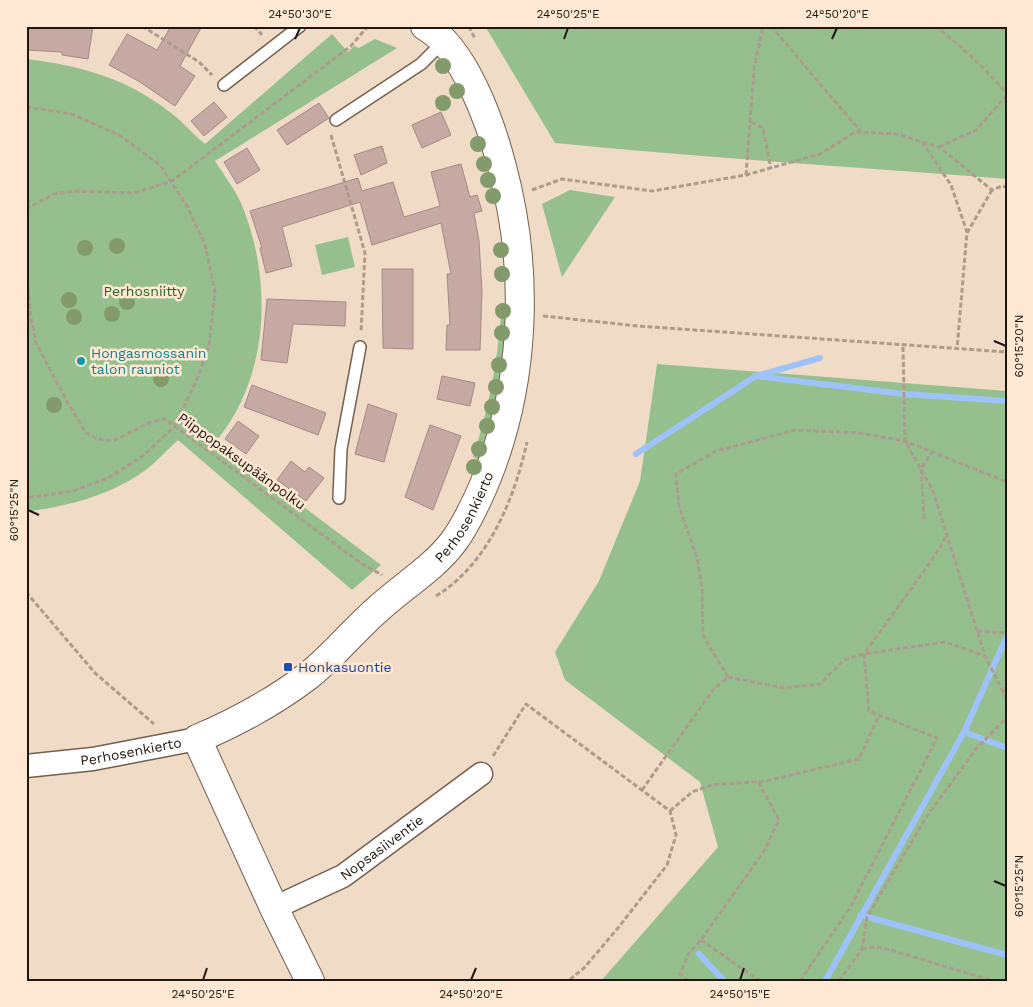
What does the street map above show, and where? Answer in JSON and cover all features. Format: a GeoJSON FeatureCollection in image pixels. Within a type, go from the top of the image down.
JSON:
{"type":"FeatureCollection","features":[{"type":"Feature","properties":{"kind":"street","name":"Perhosenkierto"},"geometry":{"type":"LineString","coordinates":[[26,766],[93,759],[197,739],[268,704],[309,675],[379,608],[390,582],[453,542],[475,505],[492,465],[508,411],[516,367],[520,314],[519,265],[509,194],[496,147],[477,97],[456,57],[435,34]]}},
{"type":"Feature","properties":{"kind":"street"},"geometry":{"type":"LineString","coordinates":[[197,739],[274,908],[310,981]]}},
{"type":"Feature","properties":{"kind":"street","name":"Nopsasiiventie"},"geometry":{"type":"LineString","coordinates":[[274,908],[343,876],[481,774]]}},
{"type":"Feature","properties":{"kind":"lane"},"geometry":{"type":"LineString","coordinates":[[224,85],[300,26]]}},
{"type":"Feature","properties":{"kind":"lane"},"geometry":{"type":"LineString","coordinates":[[336,120],[421,64],[435,34]]}},
{"type":"Feature","properties":{"kind":"lane"},"geometry":{"type":"LineString","coordinates":[[339,498],[341,449],[360,347]]}},
{"type":"Feature","properties":{"kind":"path"},"geometry":{"type":"LineString","coordinates":[[142,26],[199,62],[224,85]]}},
{"type":"Feature","properties":{"kind":"path"},"geometry":{"type":"LineString","coordinates":[[26,209],[54,194],[74,191],[134,193],[172,181],[351,46],[368,26]]}},
{"type":"Feature","properties":{"kind":"path"},"geometry":{"type":"LineString","coordinates":[[746,175],[754,68],[763,26]]}},
{"type":"Feature","properties":{"kind":"path"},"geometry":{"type":"LineString","coordinates":[[771,26],[861,132]]}},
{"type":"Feature","properties":{"kind":"path"},"geometry":{"type":"LineString","coordinates":[[935,26],[986,71],[1007,94],[976,130],[939,147]]}},
{"type":"Feature","properties":{"kind":"path"},"geometry":{"type":"LineString","coordinates":[[26,107],[72,114],[119,135],[160,165],[187,206],[205,245],[215,292],[208,345],[198,378],[175,426],[143,456],[108,478],[73,491],[26,498]]}},
{"type":"Feature","properties":{"kind":"path"},"geometry":{"type":"LineString","coordinates":[[336,120],[329,130],[365,253],[360,347]]}},
{"type":"Feature","properties":{"kind":"path"},"geometry":{"type":"LineString","coordinates":[[751,122],[763,128],[771,169]]}},
{"type":"Feature","properties":{"kind":"path"},"geometry":{"type":"LineString","coordinates":[[509,194],[541,188],[562,179],[652,191],[746,175],[820,154],[855,132],[896,134],[939,147],[992,190]]}},
{"type":"Feature","properties":{"kind":"path"},"geometry":{"type":"LineString","coordinates":[[922,142],[951,185],[967,232],[956,349]]}},
{"type":"Feature","properties":{"kind":"path"},"geometry":{"type":"LineString","coordinates":[[967,232],[992,190],[1002,186],[1007,187]]}},
{"type":"Feature","properties":{"kind":"path","name":"Piippopaksupäänpolku"},"geometry":{"type":"LineString","coordinates":[[26,266],[31,318],[36,343],[86,433],[98,439],[113,441],[151,422],[165,419],[358,561],[390,582]]}},
{"type":"Feature","properties":{"kind":"path"},"geometry":{"type":"LineString","coordinates":[[520,314],[638,326],[1007,352]]}},
{"type":"Feature","properties":{"kind":"path"},"geometry":{"type":"LineString","coordinates":[[903,347],[905,441],[934,491],[985,656],[1007,699]]}},
{"type":"Feature","properties":{"kind":"path"},"geometry":{"type":"LineString","coordinates":[[985,656],[945,642],[864,654],[844,660],[820,684],[784,688],[728,677],[703,636],[702,589],[698,558],[678,506],[676,474],[716,451],[795,430],[860,433],[905,441],[1007,482]]}},
{"type":"Feature","properties":{"kind":"path"},"geometry":{"type":"LineString","coordinates":[[924,518],[921,469],[932,452]]}},
{"type":"Feature","properties":{"kind":"path"},"geometry":{"type":"LineString","coordinates":[[800,981],[851,906],[937,738],[870,711],[864,654],[932,560],[947,534]]}},
{"type":"Feature","properties":{"kind":"path"},"geometry":{"type":"LineString","coordinates":[[375,581],[390,582]]}},
{"type":"Feature","properties":{"kind":"path"},"geometry":{"type":"LineString","coordinates":[[26,592],[95,673],[158,728],[149,729]]}},
{"type":"Feature","properties":{"kind":"path"},"geometry":{"type":"LineString","coordinates":[[977,631],[1007,633]]}},
{"type":"Feature","properties":{"kind":"path"},"geometry":{"type":"LineString","coordinates":[[642,790],[713,690],[728,677]]}},
{"type":"Feature","properties":{"kind":"path"},"geometry":{"type":"LineString","coordinates":[[481,774],[526,704],[670,811],[676,835],[667,865],[584,968],[568,981]]}},
{"type":"Feature","properties":{"kind":"path"},"geometry":{"type":"LineString","coordinates":[[670,811],[692,792],[711,786],[758,781],[859,759],[879,715]]}},
{"type":"Feature","properties":{"kind":"path"},"geometry":{"type":"LineString","coordinates":[[839,981],[862,949],[868,918],[927,816],[976,749],[1007,717]]}},
{"type":"Feature","properties":{"kind":"path"},"geometry":{"type":"LineString","coordinates":[[688,981],[680,974],[689,953],[701,940],[764,851],[779,820],[758,781]]}},
{"type":"Feature","properties":{"kind":"path"},"geometry":{"type":"LineString","coordinates":[[701,940],[760,981]]}},
{"type":"Feature","properties":{"kind":"path"},"geometry":{"type":"LineString","coordinates":[[862,949],[874,947],[891,950],[993,981]]}},
{"type":"Feature","properties":{"kind":"green space"},"geometry":{"type":"Polygon","coordinates":[[[485,26],[1007,26],[1007,179],[555,143],[485,26]]]}},
{"type":"Feature","properties":{"kind":"green space","name":"Perhosniitty"},"geometry":{"type":"Polygon","coordinates":[[[332,34],[348,52],[354,46],[359,48],[375,39],[397,48],[215,161],[238,197],[251,232],[258,263],[261,295],[261,326],[256,358],[247,388],[234,416],[216,441],[381,565],[352,590],[178,440],[152,465],[123,484],[76,502],[26,512],[26,59],[84,70],[138,91],[155,101],[205,144],[332,34]]]}},
{"type":"Feature","properties":{"kind":"green space"},"geometry":{"type":"Polygon","coordinates":[[[570,190],[615,197],[562,277],[542,204],[570,190]]]}},
{"type":"Feature","properties":{"kind":"green space"},"geometry":{"type":"Polygon","coordinates":[[[348,237],[355,267],[322,275],[315,245],[348,237]]]}},
{"type":"Feature","properties":{"kind":"green space"},"geometry":{"type":"Polygon","coordinates":[[[502,304],[509,304],[505,344],[495,402],[480,460],[473,457],[492,382],[502,304]]]}},
{"type":"Feature","properties":{"kind":"green space"},"geometry":{"type":"Polygon","coordinates":[[[657,364],[1007,391],[1007,981],[601,981],[718,847],[700,782],[565,680],[555,652],[599,581],[640,481],[657,364]]]}},
{"type":"Feature","properties":{"kind":"building"},"geometry":{"type":"Polygon","coordinates":[[[26,26],[93,26],[88,59],[62,55],[62,52],[26,50],[26,26]]]}},
{"type":"Feature","properties":{"kind":"building"},"geometry":{"type":"Polygon","coordinates":[[[171,26],[202,26],[180,66],[195,76],[175,106],[140,82],[109,65],[127,34],[157,50],[171,26]]]}},
{"type":"Feature","properties":{"kind":"building"},"geometry":{"type":"Polygon","coordinates":[[[214,102],[227,117],[204,136],[191,121],[214,102]]]}},
{"type":"Feature","properties":{"kind":"building"},"geometry":{"type":"Polygon","coordinates":[[[319,103],[329,118],[287,145],[277,130],[319,103]]]}},
{"type":"Feature","properties":{"kind":"building"},"geometry":{"type":"Polygon","coordinates":[[[441,112],[451,135],[422,148],[412,125],[441,112]]]}},
{"type":"Feature","properties":{"kind":"building"},"geometry":{"type":"Polygon","coordinates":[[[382,146],[387,163],[361,175],[354,155],[382,146]]]}},
{"type":"Feature","properties":{"kind":"building"},"geometry":{"type":"Polygon","coordinates":[[[247,148],[260,170],[237,184],[224,162],[247,148]]]}},
{"type":"Feature","properties":{"kind":"building"},"geometry":{"type":"Polygon","coordinates":[[[461,164],[470,197],[477,195],[482,211],[474,213],[479,241],[482,291],[480,350],[446,350],[447,325],[450,325],[447,274],[451,274],[441,223],[372,245],[360,202],[282,227],[292,266],[266,273],[260,248],[262,248],[250,211],[358,178],[362,191],[393,182],[404,217],[440,206],[431,172],[461,164]]]}},
{"type":"Feature","properties":{"kind":"building"},"geometry":{"type":"Polygon","coordinates":[[[382,269],[413,269],[413,349],[383,348],[382,269]]]}},
{"type":"Feature","properties":{"kind":"building"},"geometry":{"type":"Polygon","coordinates":[[[267,299],[346,302],[345,326],[293,324],[287,363],[261,360],[267,299]]]}},
{"type":"Feature","properties":{"kind":"building"},"geometry":{"type":"Polygon","coordinates":[[[442,376],[475,383],[470,406],[437,399],[442,376]]]}},
{"type":"Feature","properties":{"kind":"building"},"geometry":{"type":"Polygon","coordinates":[[[252,385],[326,413],[318,435],[244,407],[252,385]]]}},
{"type":"Feature","properties":{"kind":"building"},"geometry":{"type":"Polygon","coordinates":[[[368,404],[397,414],[384,462],[355,454],[368,404]]]}},
{"type":"Feature","properties":{"kind":"building"},"geometry":{"type":"Polygon","coordinates":[[[238,421],[259,436],[246,454],[225,439],[238,421]]]}},
{"type":"Feature","properties":{"kind":"building"},"geometry":{"type":"Polygon","coordinates":[[[430,425],[461,436],[433,510],[405,497],[430,425]]]}},
{"type":"Feature","properties":{"kind":"building"},"geometry":{"type":"Polygon","coordinates":[[[291,461],[305,472],[309,467],[324,478],[306,501],[277,480],[291,461]]]}},
{"type":"Feature","properties":{"kind":"waterway"},"geometry":{"type":"LineString","coordinates":[[636,454],[756,376],[820,358]]}},
{"type":"Feature","properties":{"kind":"waterway"},"geometry":{"type":"LineString","coordinates":[[756,376],[904,394],[1007,401]]}},
{"type":"Feature","properties":{"kind":"waterway"},"geometry":{"type":"LineString","coordinates":[[964,732],[1007,636]]}},
{"type":"Feature","properties":{"kind":"waterway"},"geometry":{"type":"LineString","coordinates":[[825,981],[964,732],[1007,748]]}},
{"type":"Feature","properties":{"kind":"waterway"},"geometry":{"type":"LineString","coordinates":[[860,915],[1007,955]]}},
{"type":"Feature","properties":{"kind":"waterway"},"geometry":{"type":"LineString","coordinates":[[699,954],[724,981]]}},
{"type":"Feature","properties":{"kind":"place","name":"Hongasmossanin talon rauniot"},"geometry":{"type":"Point","coordinates":[81,361]}},
{"type":"Feature","properties":{"kind":"place","name":"Honkasuontie"},"geometry":{"type":"Point","coordinates":[288,667]}}]}
